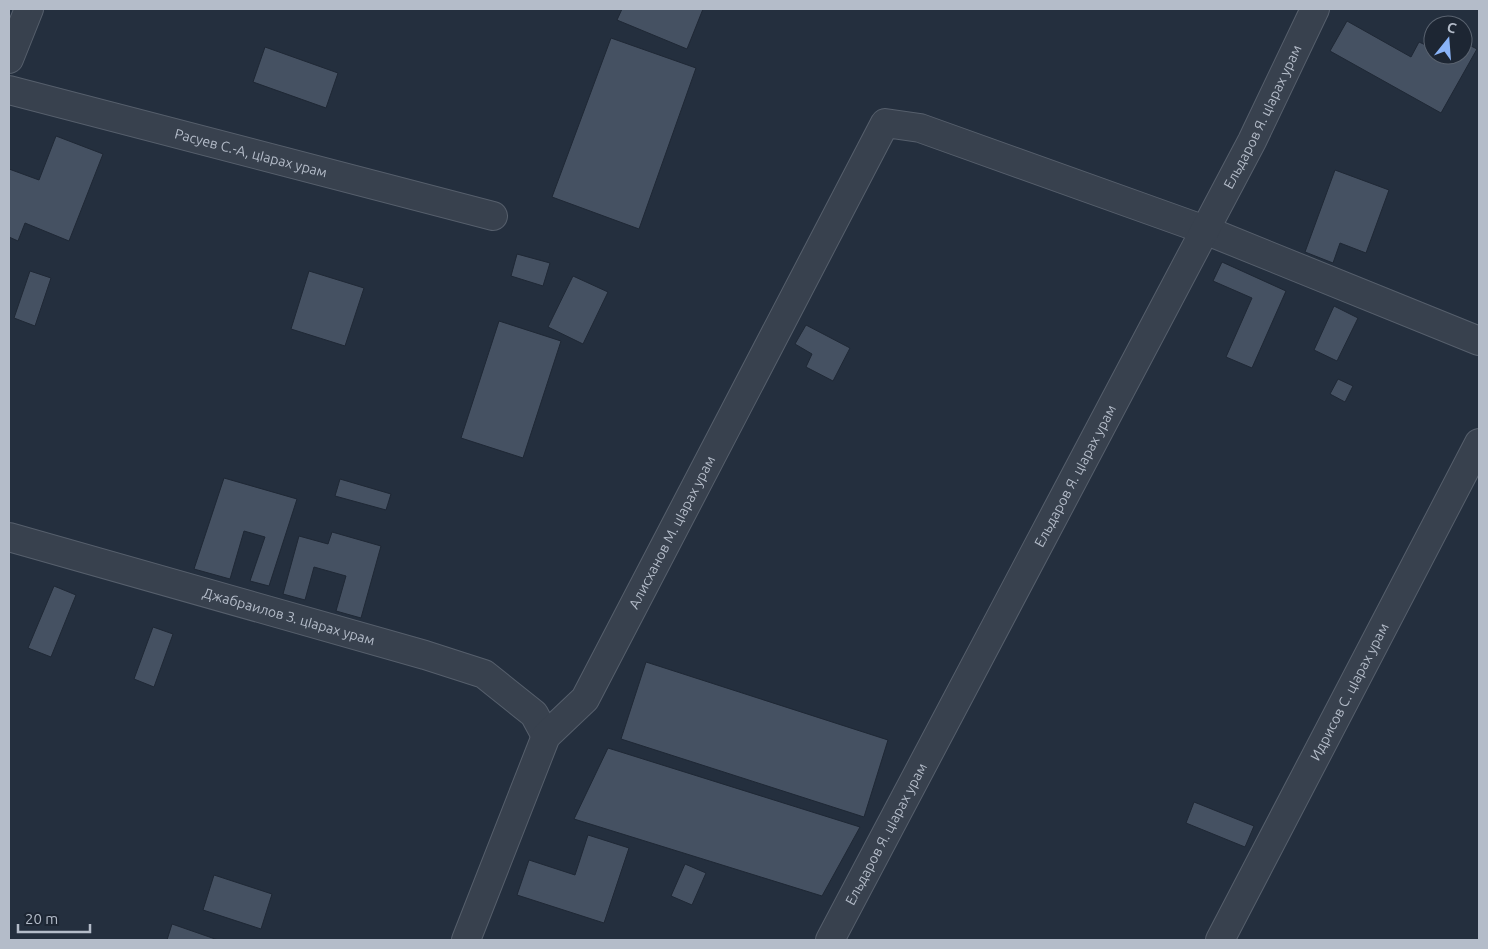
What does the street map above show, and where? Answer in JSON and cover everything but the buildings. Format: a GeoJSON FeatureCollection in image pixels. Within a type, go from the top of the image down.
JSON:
{"type":"FeatureCollection","features":[{"type":"Feature","properties":{"kind":"street"},"geometry":{"type":"LineString","coordinates":[[9,60],[29,9]]}},
{"type":"Feature","properties":{"kind":"street","name":"Ельдаров Я. цIарах урам"},"geometry":{"type":"LineString","coordinates":[[830,940],[1252,141],[1315,9]]}},
{"type":"Feature","properties":{"kind":"street","name":"Расуев С.-А, цIарах урам"},"geometry":{"type":"LineString","coordinates":[[9,90],[493,216]]}},
{"type":"Feature","properties":{"kind":"street","name":"Алисханов М. цIарах урам"},"geometry":{"type":"LineString","coordinates":[[466,940],[546,736],[585,699],[886,123],[920,128],[1204,230]]}},
{"type":"Feature","properties":{"kind":"street"},"geometry":{"type":"LineString","coordinates":[[1204,230],[1479,341]]}},
{"type":"Feature","properties":{"kind":"street","name":"Идрисов С. цIарах урам"},"geometry":{"type":"LineString","coordinates":[[1220,940],[1479,443]]}},
{"type":"Feature","properties":{"kind":"street","name":"Джабраилов З. цIарах урам"},"geometry":{"type":"LineString","coordinates":[[9,537],[425,655],[484,674],[534,714],[546,736]]}}]}
